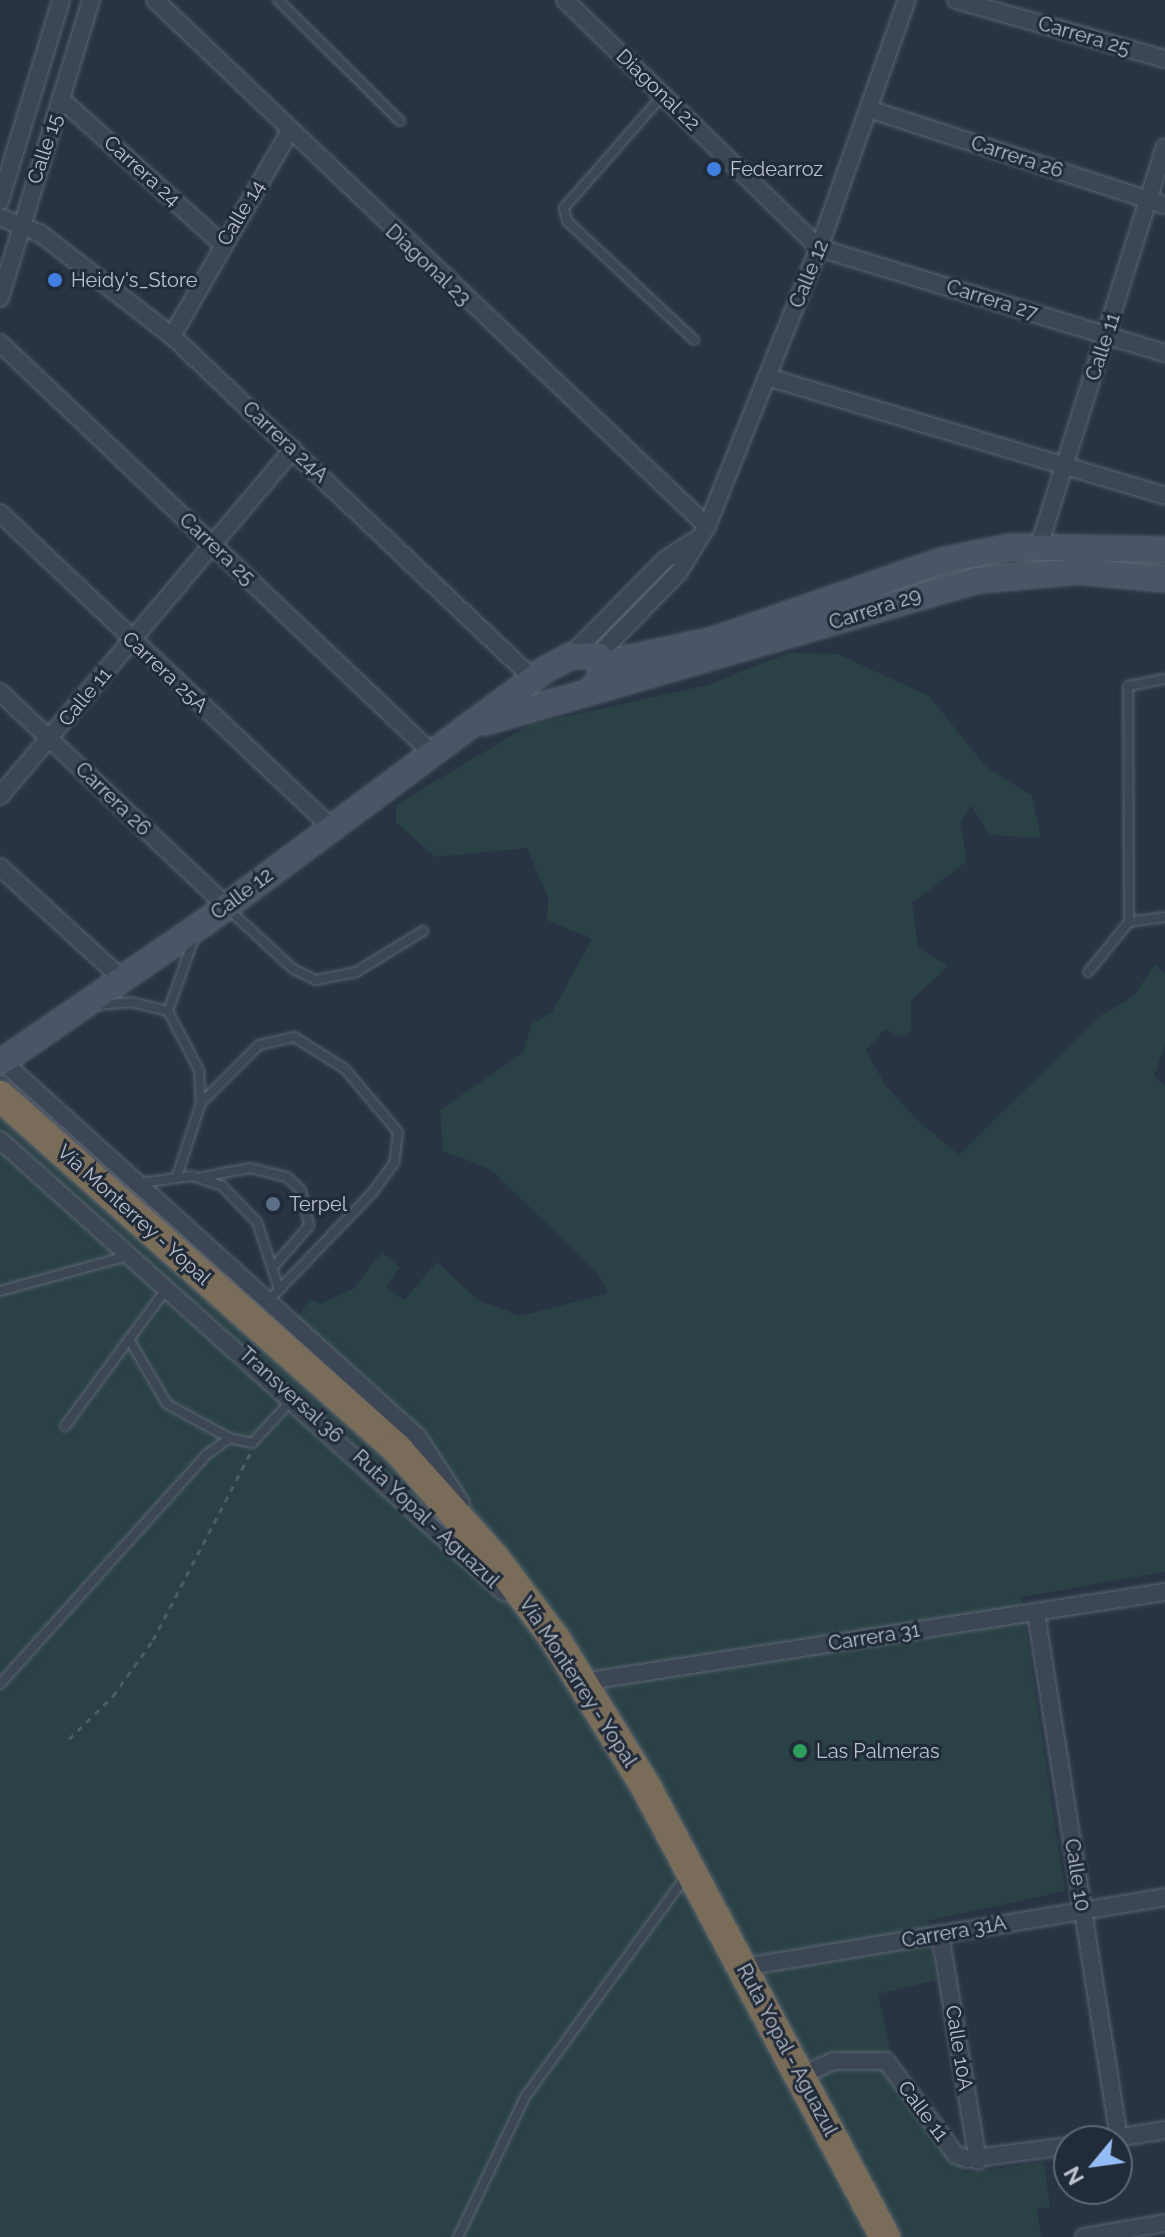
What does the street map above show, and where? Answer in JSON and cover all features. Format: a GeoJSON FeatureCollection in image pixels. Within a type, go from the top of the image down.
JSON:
{"type":"FeatureCollection","features":[{"type":"Feature","properties":{"kind":"highway","name":"Vía Monterrey - Yopal"},"geometry":{"type":"LineString","coordinates":[[0,1096],[397,1449],[576,1672]]}},
{"type":"Feature","properties":{"kind":"main road","name":"Carrera 29"},"geometry":{"type":"LineString","coordinates":[[482,722],[533,679],[570,656],[600,659],[714,640],[942,561],[1039,546],[1165,550]]}},
{"type":"Feature","properties":{"kind":"main road","name":"Carrera 29"},"geometry":{"type":"LineString","coordinates":[[482,722],[978,580],[1079,571],[1165,579]]}},
{"type":"Feature","properties":{"kind":"main road"},"geometry":{"type":"LineString","coordinates":[[592,690],[600,659]]}},
{"type":"Feature","properties":{"kind":"main road","name":"Calle 12"},"geometry":{"type":"LineString","coordinates":[[1,1061],[204,923],[482,722]]}},
{"type":"Feature","properties":{"kind":"street","name":"Calle 15"},"geometry":{"type":"LineString","coordinates":[[0,201],[61,0]]}},
{"type":"Feature","properties":{"kind":"street","name":"Calle 15"},"geometry":{"type":"LineString","coordinates":[[0,298],[91,0]]}},
{"type":"Feature","properties":{"kind":"street","name":"Diagonal 23"},"geometry":{"type":"LineString","coordinates":[[155,0],[288,134],[707,526]]}},
{"type":"Feature","properties":{"kind":"street","name":"Calle 12"},"geometry":{"type":"LineString","coordinates":[[600,659],[678,573],[695,540],[707,526],[819,248],[907,0]]}},
{"type":"Feature","properties":{"kind":"street","name":"Carrera 25"},"geometry":{"type":"LineString","coordinates":[[956,0],[1165,59]]}},
{"type":"Feature","properties":{"kind":"street","name":"Diagonal 22"},"geometry":{"type":"LineString","coordinates":[[576,3],[663,95],[819,248]]}},
{"type":"Feature","properties":{"kind":"street","name":"Carrera 24"},"geometry":{"type":"LineString","coordinates":[[61,99],[222,244]]}},
{"type":"Feature","properties":{"kind":"street","name":"Carrera 26"},"geometry":{"type":"LineString","coordinates":[[869,109],[1157,202]]}},
{"type":"Feature","properties":{"kind":"street","name":"Calle 14"},"geometry":{"type":"LineString","coordinates":[[172,336],[222,244],[288,134]]}},
{"type":"Feature","properties":{"kind":"street","name":"Calle 11"},"geometry":{"type":"LineString","coordinates":[[1039,546],[1107,335],[1157,202],[1165,147]]}},
{"type":"Feature","properties":{"kind":"street"},"geometry":{"type":"LineString","coordinates":[[0,217],[21,223]]}},
{"type":"Feature","properties":{"kind":"street","name":"Carrera 24A"},"geometry":{"type":"LineString","coordinates":[[21,223],[172,336],[533,679]]}},
{"type":"Feature","properties":{"kind":"street","name":"Carrera 27"},"geometry":{"type":"LineString","coordinates":[[819,248],[1165,353]]}},
{"type":"Feature","properties":{"kind":"street","name":"Carrera 25"},"geometry":{"type":"LineString","coordinates":[[0,343],[434,755]]}},
{"type":"Feature","properties":{"kind":"street"},"geometry":{"type":"LineString","coordinates":[[767,377],[1165,496]]}},
{"type":"Feature","properties":{"kind":"street","name":"Calle 11"},"geometry":{"type":"LineString","coordinates":[[0,796],[293,449]]}},
{"type":"Feature","properties":{"kind":"street","name":"Carrera 25A"},"geometry":{"type":"LineString","coordinates":[[0,513],[332,828]]}},
{"type":"Feature","properties":{"kind":"street","name":"Calle 12"},"geometry":{"type":"LineString","coordinates":[[570,656],[666,559],[695,540]]}},
{"type":"Feature","properties":{"kind":"street","name":"Carrera 26"},"geometry":{"type":"LineString","coordinates":[[0,692],[226,906]]}},
{"type":"Feature","properties":{"kind":"street"},"geometry":{"type":"LineString","coordinates":[[0,867],[121,978]]}},
{"type":"Feature","properties":{"kind":"street"},"geometry":{"type":"LineString","coordinates":[[1,1061],[140,1183],[274,1294],[417,1436],[518,1598]]}},
{"type":"Feature","properties":{"kind":"street"},"geometry":{"type":"LineString","coordinates":[[0,1139],[132,1255]]}},
{"type":"Feature","properties":{"kind":"street","name":"Carrera 31"},"geometry":{"type":"LineString","coordinates":[[576,1672],[1036,1613],[1165,1592]]}},
{"type":"Feature","properties":{"kind":"street","name":"Calle 10"},"geometry":{"type":"LineString","coordinates":[[1036,1613],[1117,2125]]}},
{"type":"Feature","properties":{"kind":"street","name":"Carrera 31A"},"geometry":{"type":"LineString","coordinates":[[744,1967],[1165,1897]]}},
{"type":"Feature","properties":{"kind":"street","name":"Calle 10A"},"geometry":{"type":"LineString","coordinates":[[940,1934],[978,2161]]}},
{"type":"Feature","properties":{"kind":"street","name":"Calle 11"},"geometry":{"type":"LineString","coordinates":[[801,2076],[833,2061],[886,2061],[956,2155],[978,2161]]}},
{"type":"Feature","properties":{"kind":"street"},"geometry":{"type":"LineString","coordinates":[[1133,2136],[1165,2130]]}},
{"type":"Feature","properties":{"kind":"street"},"geometry":{"type":"LineString","coordinates":[[978,2161],[1053,2149]]}},
{"type":"Feature","properties":{"kind":"street"},"geometry":{"type":"LineString","coordinates":[[1084,2237],[1165,2223]]}},
{"type":"Feature","properties":{"kind":"lane"},"geometry":{"type":"LineString","coordinates":[[278,0],[400,121]]}},
{"type":"Feature","properties":{"kind":"lane"},"geometry":{"type":"LineString","coordinates":[[663,95],[564,208],[567,221],[694,340]]}},
{"type":"Feature","properties":{"kind":"lane"},"geometry":{"type":"LineString","coordinates":[[1088,972],[1129,922],[1128,686],[1165,679]]}},
{"type":"Feature","properties":{"kind":"lane"},"geometry":{"type":"LineString","coordinates":[[226,906],[293,969],[316,980],[356,972],[423,931]]}},
{"type":"Feature","properties":{"kind":"lane"},"geometry":{"type":"LineString","coordinates":[[1129,922],[1165,917]]}},
{"type":"Feature","properties":{"kind":"lane"},"geometry":{"type":"LineString","coordinates":[[168,1011],[204,923]]}},
{"type":"Feature","properties":{"kind":"lane"},"geometry":{"type":"LineString","coordinates":[[69,1012],[131,1002],[168,1011],[199,1070],[201,1103],[177,1176]]}},
{"type":"Feature","properties":{"kind":"lane"},"geometry":{"type":"LineString","coordinates":[[201,1103],[259,1045],[294,1037],[345,1069],[398,1132],[394,1163],[372,1193],[274,1294]]}},
{"type":"Feature","properties":{"kind":"lane"},"geometry":{"type":"LineString","coordinates":[[140,1183],[177,1176],[202,1177],[250,1168],[287,1177],[301,1190],[309,1226],[273,1267]]}},
{"type":"Feature","properties":{"kind":"lane"},"geometry":{"type":"LineString","coordinates":[[202,1177],[239,1199],[257,1222],[273,1267],[274,1294]]}},
{"type":"Feature","properties":{"kind":"lane"},"geometry":{"type":"LineString","coordinates":[[0,1291],[132,1255]]}},
{"type":"Feature","properties":{"kind":"lane","name":"Ruta Yopal - Aguazul"},"geometry":{"type":"LineString","coordinates":[[132,1255],[518,1598]]}},
{"type":"Feature","properties":{"kind":"lane"},"geometry":{"type":"LineString","coordinates":[[65,1426],[168,1287]]}},
{"type":"Feature","properties":{"kind":"lane"},"geometry":{"type":"LineString","coordinates":[[129,1339],[167,1404],[229,1438],[252,1443],[294,1397]]}},
{"type":"Feature","properties":{"kind":"lane"},"geometry":{"type":"LineString","coordinates":[[0,1684],[168,1492],[229,1438]]}},
{"type":"Feature","properties":{"kind":"lane","name":"Ruta Yopal - Aguazul"},"geometry":{"type":"LineString","coordinates":[[576,1672],[692,1869],[885,2237]]}},
{"type":"Feature","properties":{"kind":"lane"},"geometry":{"type":"LineString","coordinates":[[458,2237],[525,2097],[692,1869]]}},
{"type":"Feature","properties":{"kind":"path"},"geometry":{"type":"LineString","coordinates":[[69,1739],[113,1696],[153,1640],[160,1613],[237,1490],[252,1443]]}},
{"type":"Feature","properties":{"kind":"green space"},"geometry":{"type":"Polygon","coordinates":[[[788,653],[837,654],[929,696],[986,767],[1032,796],[1041,838],[989,835],[971,805],[960,823],[967,861],[912,903],[918,948],[948,966],[911,1001],[911,1030],[901,1037],[885,1029],[866,1050],[885,1085],[918,1121],[959,1155],[1100,1016],[1133,997],[1155,964],[1165,974],[1165,1045],[1154,1076],[1165,1086],[1165,1572],[1021,1597],[1065,1891],[928,1921],[936,1980],[878,1994],[891,2054],[960,2147],[965,2173],[1044,2162],[1050,2207],[1037,2209],[1041,2237],[0,2237],[0,1095],[280,1341],[310,1299],[320,1304],[354,1288],[382,1252],[400,1268],[386,1287],[404,1300],[437,1262],[479,1301],[521,1316],[608,1293],[598,1273],[490,1169],[443,1151],[440,1110],[524,1052],[531,1024],[552,1012],[592,939],[547,920],[548,897],[527,848],[435,857],[396,822],[396,805],[531,724],[708,685],[788,653]]]}},
{"type":"Feature","properties":{"kind":"place","name":"Fedearroz"},"geometry":{"type":"Point","coordinates":[714,169]}},
{"type":"Feature","properties":{"kind":"place","name":"Heidy's_Store"},"geometry":{"type":"Point","coordinates":[55,280]}},
{"type":"Feature","properties":{"kind":"place","name":"Terpel"},"geometry":{"type":"Point","coordinates":[273,1204]}},
{"type":"Feature","properties":{"kind":"place","name":"Las Palmeras"},"geometry":{"type":"Point","coordinates":[800,1751]}}]}
